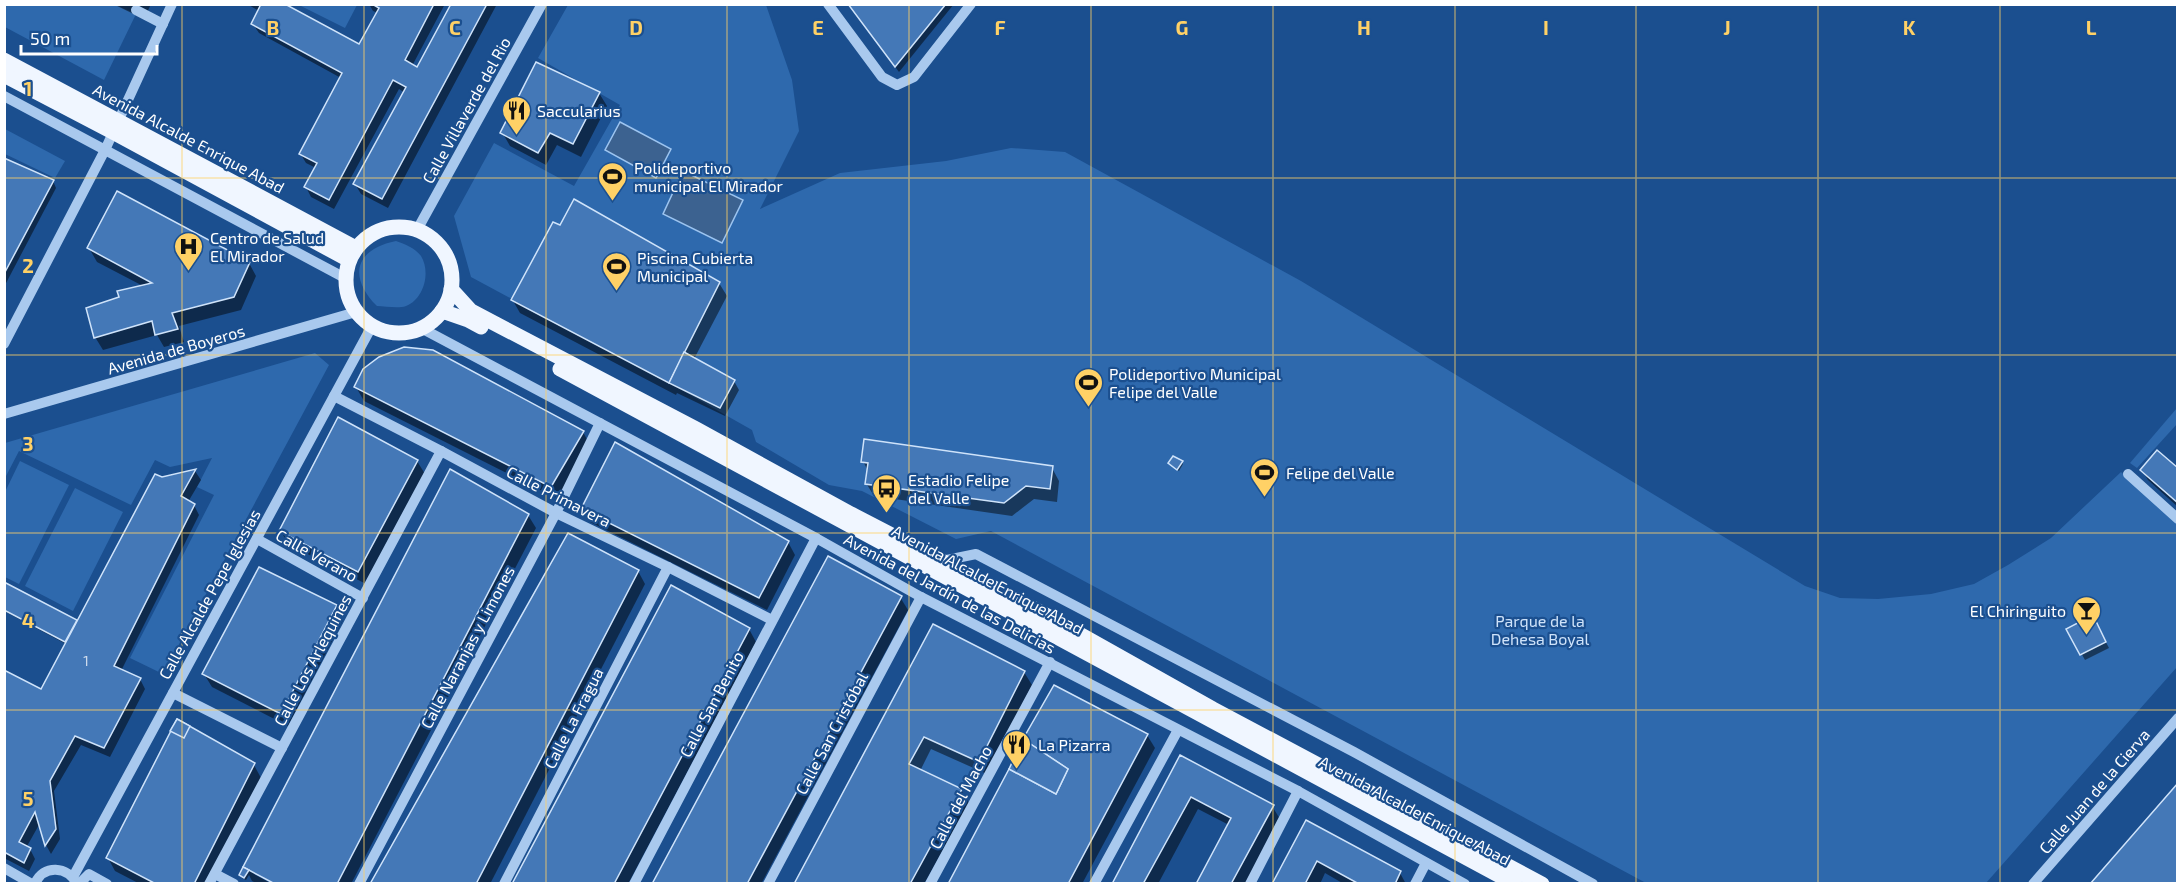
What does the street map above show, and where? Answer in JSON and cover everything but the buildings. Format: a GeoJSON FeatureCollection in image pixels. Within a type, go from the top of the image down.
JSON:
{"type":"FeatureCollection","features":[{"type":"Feature","properties":{"kind":"main road","name":"Avenida Alcalde Enrique Abad"},"geometry":{"type":"LineString","coordinates":[[4,60],[116,127],[352,254]]}},
{"type":"Feature","properties":{"kind":"main road","name":"Avenida Alcalde Enrique Abad"},"geometry":{"type":"LineString","coordinates":[[4,75],[116,127]]}},
{"type":"Feature","properties":{"kind":"main road"},"geometry":{"type":"LineString","coordinates":[[397,227],[417,230],[439,246],[448,259],[451,289],[442,311],[432,321],[421,328],[405,333],[388,332],[372,326],[356,312],[348,296],[345,278],[352,254],[367,237],[381,230],[397,227]]}},
{"type":"Feature","properties":{"kind":"main road","name":"Avenida Alcalde Enrique Abad"},"geometry":{"type":"LineString","coordinates":[[451,289],[471,311],[1042,613],[1213,709],[1542,884]]}},
{"type":"Feature","properties":{"kind":"main road","name":"Avenida Alcalde Enrique Abad"},"geometry":{"type":"LineString","coordinates":[[442,311],[468,320],[1515,884]]}},
{"type":"Feature","properties":{"kind":"street"},"geometry":{"type":"LineString","coordinates":[[4,344],[105,150],[172,4]]}},
{"type":"Feature","properties":{"kind":"street","name":"Calle Villaverde del Rio"},"geometry":{"type":"LineString","coordinates":[[417,230],[542,4]]}},
{"type":"Feature","properties":{"kind":"street"},"geometry":{"type":"LineString","coordinates":[[828,4],[882,77],[889,83],[897,85],[914,76],[971,4]]}},
{"type":"Feature","properties":{"kind":"street"},"geometry":{"type":"LineString","coordinates":[[136,10],[164,24]]}},
{"type":"Feature","properties":{"kind":"street"},"geometry":{"type":"LineString","coordinates":[[4,96],[345,278]]}},
{"type":"Feature","properties":{"kind":"street","name":"Avenida de Boyeros"},"geometry":{"type":"LineString","coordinates":[[4,414],[356,312]]}},
{"type":"Feature","properties":{"kind":"street","name":"Calle Alcalde Pepe Iglesias"},"geometry":{"type":"LineString","coordinates":[[76,881],[173,693],[372,326]]}},
{"type":"Feature","properties":{"kind":"street","name":"Avenida del Jardín de las Delicias"},"geometry":{"type":"LineString","coordinates":[[421,328],[816,538],[921,597],[1298,791],[1465,884]]}},
{"type":"Feature","properties":{"kind":"street","name":"Calle Primavera"},"geometry":{"type":"LineString","coordinates":[[334,396],[556,513],[772,620]]}},
{"type":"Feature","properties":{"kind":"street","name":"Calle Naranjas y Limones"},"geometry":{"type":"LineString","coordinates":[[358,884],[556,513],[600,423]]}},
{"type":"Feature","properties":{"kind":"street","name":"Calle Los Arlequines"},"geometry":{"type":"LineString","coordinates":[[212,879],[441,451]]}},
{"type":"Feature","properties":{"kind":"street"},"geometry":{"type":"LineString","coordinates":[[2128,474],[2178,519]]}},
{"type":"Feature","properties":{"kind":"street","name":"Calle San Benito"},"geometry":{"type":"LineString","coordinates":[[634,884],[816,538]]}},
{"type":"Feature","properties":{"kind":"street","name":"Calle Verano"},"geometry":{"type":"LineString","coordinates":[[256,539],[363,598]]}},
{"type":"Feature","properties":{"kind":"street","name":"Avenida Alcalde Enrique Abad"},"geometry":{"type":"LineString","coordinates":[[942,561],[976,554],[1354,752],[1593,884]]}},
{"type":"Feature","properties":{"kind":"street","name":"Calle La Fragua"},"geometry":{"type":"LineString","coordinates":[[504,884],[668,567]]}},
{"type":"Feature","properties":{"kind":"street","name":"Calle San Cristóbal"},"geometry":{"type":"LineString","coordinates":[[768,884],[921,597]]}},
{"type":"Feature","properties":{"kind":"street","name":"Calle del Macho"},"geometry":{"type":"LineString","coordinates":[[930,884],[1050,662]]}},
{"type":"Feature","properties":{"kind":"street"},"geometry":{"type":"LineString","coordinates":[[173,693],[282,748]]}},
{"type":"Feature","properties":{"kind":"street","name":"Calle Juan de la Cierva"},"geometry":{"type":"LineString","coordinates":[[2033,884],[2178,718]]}},
{"type":"Feature","properties":{"kind":"street"},"geometry":{"type":"LineString","coordinates":[[1094,884],[1178,730]]}},
{"type":"Feature","properties":{"kind":"street"},"geometry":{"type":"LineString","coordinates":[[1250,884],[1298,791]]}},
{"type":"Feature","properties":{"kind":"street"},"geometry":{"type":"LineString","coordinates":[[1415,884],[1426,863]]}},
{"type":"Feature","properties":{"kind":"street"},"geometry":{"type":"LineString","coordinates":[[4,868],[33,884],[42,874],[55,869],[68,872],[76,881],[88,874],[107,884]]}},
{"type":"Feature","properties":{"kind":"street"},"geometry":{"type":"LineString","coordinates":[[212,879],[234,884]]}},
{"type":"Feature","properties":{"kind":"green space"},"geometry":{"type":"Polygon","coordinates":[[[4,5],[116,5],[136,14],[104,80],[5,27],[4,5]]]}},
{"type":"Feature","properties":{"kind":"green space"},"geometry":{"type":"Polygon","coordinates":[[[299,5],[357,5],[345,28],[299,5]]]}},
{"type":"Feature","properties":{"kind":"green space","name":"Parque de la Dehesa Boyal"},"geometry":{"type":"Polygon","coordinates":[[[568,5],[766,5],[792,80],[799,131],[760,209],[840,173],[946,161],[1011,148],[1065,152],[1301,281],[1805,586],[1840,598],[1878,599],[1931,594],[1974,584],[2051,538],[2121,472],[2177,524],[2177,667],[1986,883],[1646,883],[991,531],[956,539],[862,491],[829,485],[756,442],[752,430],[471,277],[454,216],[494,143],[574,186],[620,105],[538,58],[568,5]]]}},
{"type":"Feature","properties":{"kind":"green space"},"geometry":{"type":"Polygon","coordinates":[[[5,129],[65,161],[55,178],[5,154],[5,129]]]}},
{"type":"Feature","properties":{"kind":"green space"},"geometry":{"type":"Polygon","coordinates":[[[396,241],[413,249],[421,256],[425,270],[424,284],[417,297],[406,306],[377,306],[362,284],[359,274],[360,265],[364,257],[372,250],[396,241]]]}},
{"type":"Feature","properties":{"kind":"green space"},"geometry":{"type":"Polygon","coordinates":[[[315,353],[329,365],[163,674],[130,658],[214,495],[197,487],[212,458],[170,467],[155,460],[131,505],[19,451],[5,478],[5,443],[315,353]]]}},
{"type":"Feature","properties":{"kind":"green space"},"geometry":{"type":"Polygon","coordinates":[[[2177,408],[2177,424],[2137,468],[2130,463],[2177,408]]]}},
{"type":"Feature","properties":{"kind":"green space"},"geometry":{"type":"Polygon","coordinates":[[[20,461],[69,485],[19,584],[5,577],[5,492],[20,461]]]}},
{"type":"Feature","properties":{"kind":"green space"},"geometry":{"type":"Polygon","coordinates":[[[75,488],[123,512],[73,611],[25,586],[75,488]]]}},
{"type":"Feature","properties":{"kind":"green space"},"geometry":{"type":"Polygon","coordinates":[[[924,737],[979,762],[962,789],[909,764],[924,737]]]}},
{"type":"Feature","properties":{"kind":"shaded area"},"geometry":{"type":"Polygon","coordinates":[[[620,122],[671,149],[656,178],[605,150],[620,122]]]}},
{"type":"Feature","properties":{"kind":"shaded area"},"geometry":{"type":"Polygon","coordinates":[[[683,171],[743,200],[722,243],[663,214],[683,171]]]}},
{"type":"Feature","properties":{"kind":"place","name":"Saccularius"},"geometry":{"type":"Point","coordinates":[516,136]}},
{"type":"Feature","properties":{"kind":"place","name":"Polideportivo municipal El Mirador"},"geometry":{"type":"Point","coordinates":[613,202]}},
{"type":"Feature","properties":{"kind":"place","name":"Centro de Salud El Mirador"},"geometry":{"type":"Point","coordinates":[189,272]}},
{"type":"Feature","properties":{"kind":"place","name":"Piscina Cubierta Municipal"},"geometry":{"type":"Point","coordinates":[616,292]}},
{"type":"Feature","properties":{"kind":"place","name":"Polideportivo Municipal Felipe del Valle"},"geometry":{"type":"Point","coordinates":[1088,408]}},
{"type":"Feature","properties":{"kind":"place","name":"Felipe del Valle"},"geometry":{"type":"Point","coordinates":[1265,498]}},
{"type":"Feature","properties":{"kind":"place","name":"Estadio Felipe del Valle"},"geometry":{"type":"Point","coordinates":[887,514]}},
{"type":"Feature","properties":{"kind":"place","name":"El Chiringuito"},"geometry":{"type":"Point","coordinates":[2087,636]}},
{"type":"Feature","properties":{"kind":"place","name":"La Pizarra"},"geometry":{"type":"Point","coordinates":[1017,770]}}]}
